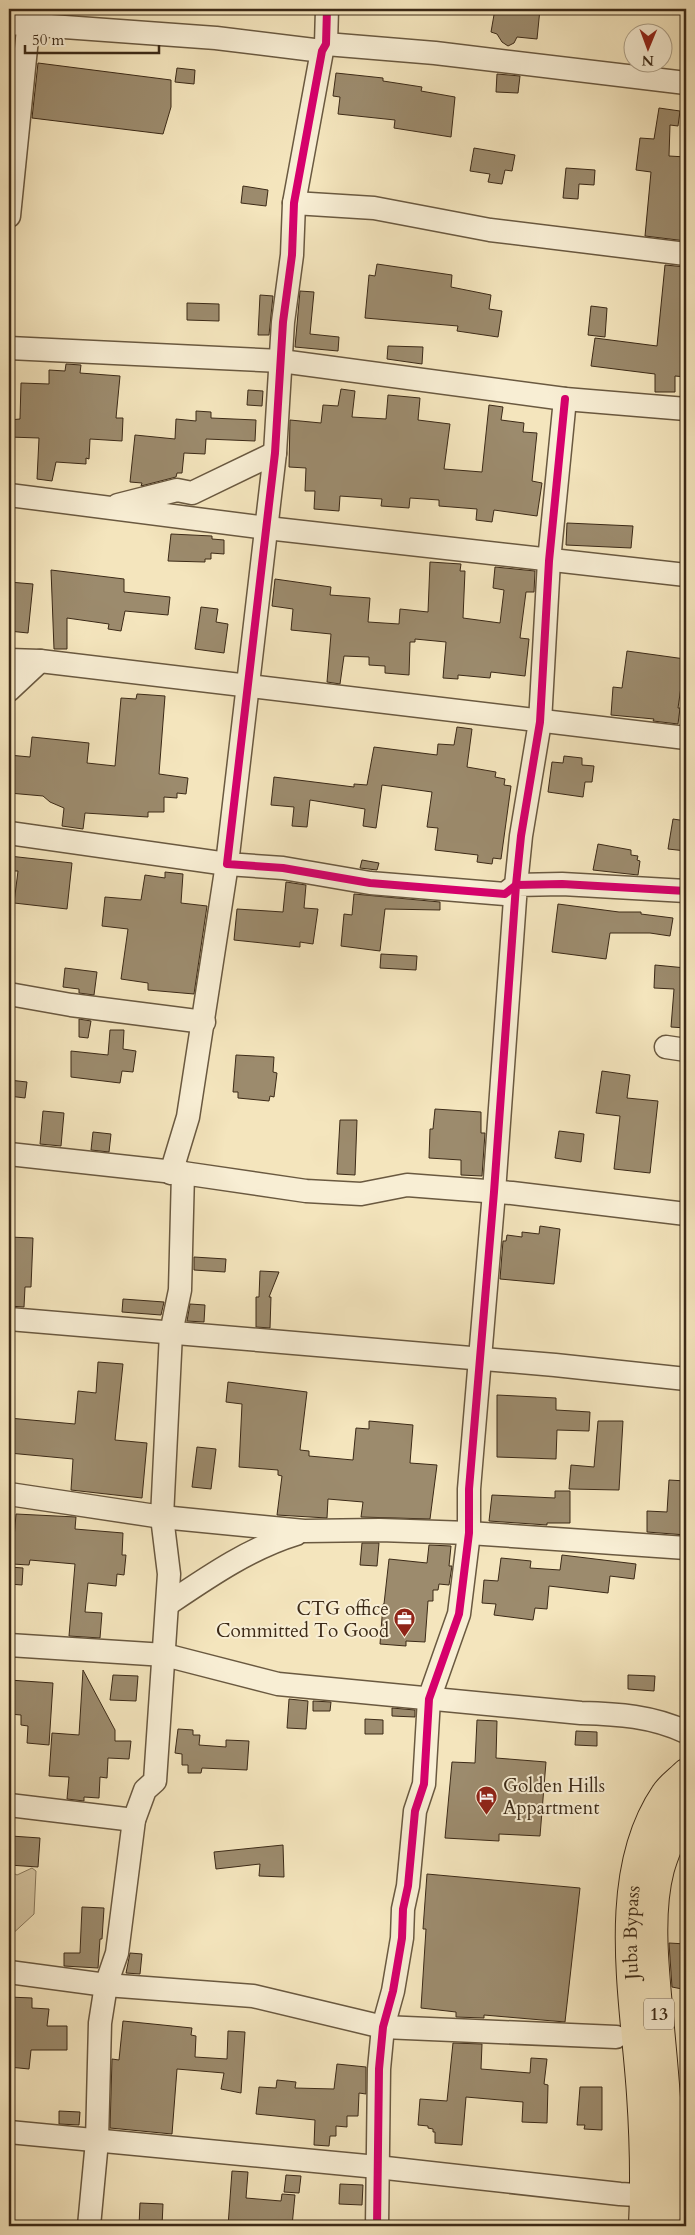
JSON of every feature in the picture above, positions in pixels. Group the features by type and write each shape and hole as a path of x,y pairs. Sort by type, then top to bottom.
{"main road":[{"name":"Juba Bypass","path":"643,2226 645,2191 641,2094 629,1946 630,1911 646,1829 666,1793 686,1773"},
{"name":"Juba Bypass","path":"665,2226 678,2197 667,2120 653,1929 660,1870 673,1833 686,1806"}],"street":[{"path":"89,2226 97,2141 100,2023 106,1986 117,1953 134,1820 145,1790 155,1781 168,1604 169,1574 162,1517 171,1333 180,1290 177,1173 204,1022 227,864 275,453 280,361 292,255 294,203 324,48 327,9"},
{"path":"9,216 22,19 324,48 435,53 686,82"},
{"path":"294,203 374,208 490,230 686,254"},
{"path":"9,348 280,361 564,399 686,409"},
{"path":"377,2226 377,2167 383,2027 393,1991 402,1938 403,1909 408,1886 415,1811 424,1784 428,1743 429,1699 458,1614 469,1533 469,1489 494,1192 516,885 521,836 540,722 549,561 564,399"},
{"path":"112,508 113,506 176,490 192,493 275,453"},
{"path":"9,495 267,528 686,575"},
{"path":"9,660 40,661 686,738"},
{"path":"9,690 40,661"},
{"path":"9,833 227,864 283,868 370,884 505,894 516,885 562,884 686,891"},
{"path":"9,994 72,1005 204,1022"},
{"path":"9,1154 177,1173 306,1191 361,1194 407,1185 494,1192 686,1214"},
{"path":"9,1319 481,1359 686,1379"},
{"path":"9,1494 162,1517 304,1531 380,1530 469,1533 686,1548"},
{"path":"168,1604 201,1582 271,1542 304,1531"},
{"path":"9,1645 165,1655 278,1684 581,1713 623,1714 658,1720 686,1732"},
{"path":"9,1805 134,1820"},
{"path":"9,1972 106,1986 253,1996 383,2027 616,2037"},
{"path":"9,2132 377,2167 620,2194 678,2197"}],"shaded area":[{"path":"32,1868 36,1871 34,1914 9,1937 9,1871 17,1875"}],"building":[{"path":"495,9 540,9 537,39 517,37 514,43 508,46 502,42 497,34 491,32"},
{"path":"38,63 171,80 171,107 163,134 32,118"},
{"path":"177,68 195,70 194,84 175,82"},
{"path":"336,73 383,78 383,81 422,87 421,91 455,97 451,137 394,128 395,120 338,114 340,97 333,96"},
{"path":"497,74 520,76 518,93 496,92"},
{"path":"659,108 680,111 678,126 670,125 669,156 686,157 686,241 645,236 651,172 636,170 640,138 654,139"},
{"path":"474,148 515,155 512,171 505,170 502,184 488,182 490,174 470,171"},
{"path":"566,168 595,170 594,185 579,184 578,199 563,198"},
{"path":"243,186 268,190 266,206 241,203"},
{"path":"377,264 452,275 451,287 491,295 489,309 502,311 498,337 457,331 458,326 365,318 369,275 375,276"},
{"path":"665,265 686,267 686,377 675,376 675,392 655,392 655,374 591,366 595,338 657,346"},
{"path":"300,291 314,292 310,334 339,337 338,351 295,347"},
{"path":"260,295 273,296 269,335 258,335"},
{"path":"187,303 219,304 219,321 187,320"},
{"path":"591,306 607,308 605,337 588,335"},
{"path":"388,346 423,347 422,364 387,359"},
{"path":"66,364 81,365 80,373 120,376 116,418 123,418 122,441 90,439 89,459 86,458 86,464 56,462 52,481 37,479 39,438 9,437 9,420 20,419 21,383 49,384 49,370 65,371"},
{"path":"341,389 355,391 352,417 386,419 388,395 420,398 418,420 450,424 444,469 482,472 489,405 503,407 501,420 524,423 523,432 537,433 532,481 542,483 537,516 494,510 492,522 476,520 477,509 439,506 439,500 410,498 409,508 381,506 382,499 340,496 339,511 314,509 315,491 305,491 306,468 289,467 290,420 321,423 323,405 338,406"},
{"path":"248,390 263,391 262,406 247,405"},
{"path":"196,411 211,412 211,418 256,420 255,441 206,439 205,454 184,453 182,473 177,473 176,477 141,486 142,483 130,482 135,435 175,439 176,419 196,421"},
{"path":"567,523 633,526 631,548 566,545"},
{"path":"171,534 212,536 212,539 224,540 224,554 211,553 211,559 205,559 205,562 168,561"},
{"path":"430,562 461,564 460,571 465,571 463,618 500,623 504,590 493,588 495,567 535,571 534,592 526,592 520,638 529,639 525,676 491,672 490,678 458,675 458,679 443,678 446,642 415,639 415,642 410,642 409,675 385,673 385,666 369,665 369,657 344,656 340,684 327,682 331,634 291,630 293,609 272,606 275,579 331,587 330,595 370,598 368,622 399,624 400,609 428,612"},
{"path":"51,570 124,579 124,592 170,597 168,615 125,611 121,631 108,629 109,624 67,618 67,649 54,649"},
{"path":"9,582 33,584 28,633 9,631"},
{"path":"201,607 218,609 216,622 228,624 224,653 195,649"},
{"path":"627,651 685,659 678,708 680,708 678,724 653,721 654,719 611,715 613,687 622,688"},
{"path":"137,694 165,696 159,774 188,778 186,794 177,793 177,798 164,797 164,812 148,812 148,817 85,813 83,829 62,826 64,808 50,802 43,796 9,793 9,755 30,757 32,737 89,743 87,763 115,766 121,698 136,699"},
{"path":"457,727 472,729 467,767 496,772 495,777 505,779 504,785 511,786 501,859 493,858 492,864 477,862 478,855 435,850 438,828 427,827 432,792 382,785 376,828 363,826 365,809 310,800 307,827 292,826 294,807 271,805 274,777 354,787 354,784 367,785 374,747 437,755 438,744 454,745"},
{"path":"564,756 582,758 582,765 594,766 592,782 585,782 583,797 548,792 552,762 563,763"},
{"path":"673,819 686,821 686,851 668,849"},
{"path":"598,844 631,850 631,855 638,856 637,860 640,861 638,875 593,870"},
{"path":"9,856 72,863 67,909 14,903 18,871 9,871"},
{"path":"362,860 379,863 377,870 360,868"},
{"path":"165,872 183,874 181,903 207,906 194,994 148,990 148,983 121,979 128,929 102,926 105,897 141,900 145,875 165,878"},
{"path":"286,882 306,885 304,908 318,909 313,944 300,942 300,947 234,940 237,909 283,912"},
{"path":"354,894 440,902 440,910 385,909 380,951 341,946 344,914 352,915"},
{"path":"558,904 619,912 641,912 641,914 673,918 670,936 650,933 610,933 606,959 552,952"},
{"path":"381,954 417,956 416,970 380,968"},
{"path":"655,965 686,968 686,1028 671,1027 674,989 654,988"},
{"path":"65,968 97,972 94,995 79,993 79,989 63,987"},
{"path":"79,1019 91,1021 88,1038 79,1037"},
{"path":"110,1030 124,1030 123,1049 136,1051 133,1072 122,1071 120,1083 71,1077 71,1051 108,1055"},
{"path":"236,1055 274,1057 273,1072 277,1073 274,1097 270,1096 269,1101 238,1098 238,1092 233,1092"},
{"path":"602,1071 630,1075 627,1098 658,1101 650,1173 614,1169 620,1116 596,1113"},
{"path":"9,1080 27,1082 25,1098 9,1096"},
{"path":"435,1109 481,1112 481,1133 485,1133 482,1176 461,1175 461,1160 429,1158 430,1129 433,1129"},
{"path":"43,1111 64,1113 61,1146 40,1144"},
{"path":"340,1120 357,1120 355,1175 337,1174"},
{"path":"559,1131 584,1134 581,1162 555,1158"},
{"path":"93,1132 111,1134 109,1152 91,1150"},
{"path":"540,1226 560,1229 554,1284 500,1279 503,1241 506,1241 507,1235 522,1237 522,1232 539,1234"},
{"path":"9,1237 33,1238 31,1287 25,1287 24,1307 9,1306"},
{"path":"194,1257 226,1259 225,1272 194,1270"},
{"path":"260,1271 279,1272 269,1297 271,1297 270,1328 256,1327 256,1297 259,1297"},
{"path":"123,1299 164,1302 161,1315 122,1312"},
{"path":"190,1304 205,1305 204,1322 187,1321"},
{"path":"98,1362 123,1364 115,1440 147,1443 142,1498 71,1490 73,1459 9,1453 9,1418 75,1424 78,1391 96,1393"},
{"path":"228,1382 307,1392 300,1450 309,1451 309,1456 353,1460 356,1428 369,1429 369,1421 413,1425 410,1463 437,1465 430,1519 361,1517 363,1502 328,1499 327,1518 277,1515 282,1476 278,1475 278,1470 239,1467 242,1404 226,1402"},
{"path":"497,1395 556,1398 556,1410 590,1412 589,1431 557,1430 556,1459 497,1457"},
{"path":"598,1421 623,1421 619,1490 569,1489 571,1465 594,1467"},
{"path":"197,1447 216,1449 211,1489 192,1487"},
{"path":"669,1480 686,1481 686,1535 647,1532 647,1511 667,1512"},
{"path":"555,1491 570,1491 570,1523 547,1523 547,1525 489,1521 492,1495 555,1498"},
{"path":"16,1514 76,1517 75,1529 123,1533 122,1555 126,1555 124,1575 117,1574 116,1586 88,1583 85,1612 102,1613 100,1638 69,1636 75,1564 30,1560 29,1565 12,1564"},
{"path":"362,1543 379,1543 377,1566 360,1565"},
{"path":"429,1545 451,1546 449,1566 452,1566 449,1585 439,1584 438,1590 433,1590 433,1601 428,1601 425,1642 406,1641 406,1646 380,1644 389,1559 427,1563"},
{"path":"562,1555 636,1564 634,1579 610,1576 608,1593 549,1586 547,1609 535,1608 533,1620 494,1615 496,1604 482,1603 484,1580 498,1581 501,1558 531,1561 530,1568 560,1570"},
{"path":"9,1567 23,1568 22,1585 9,1584"},
{"path":"83,1670 115,1730 115,1741 131,1741 129,1759 108,1758 107,1778 100,1777 99,1798 84,1797 84,1801 67,1799 69,1777 49,1776 52,1733 79,1735"},
{"path":"113,1675 138,1676 136,1701 110,1700"},
{"path":"628,1675 655,1676 654,1691 628,1689"},
{"path":"9,1680 53,1683 49,1745 27,1743 28,1726 21,1725 21,1715 9,1714"},
{"path":"289,1699 308,1701 306,1729 287,1728"},
{"path":"313,1701 331,1702 330,1711 313,1711"},
{"path":"392,1708 415,1710 415,1717 392,1716"},
{"path":"365,1719 383,1720 383,1734 365,1734"},
{"path":"477,1720 497,1721 496,1758 546,1762 540,1836 499,1834 499,1841 445,1838 452,1762 475,1763"},
{"path":"178,1729 193,1730 193,1735 200,1735 199,1745 226,1747 226,1740 249,1741 247,1770 202,1768 201,1773 188,1773 188,1765 182,1765 182,1754 175,1753"},
{"path":"576,1731 597,1732 597,1746 575,1745"},
{"path":"11,1836 40,1838 38,1867 9,1865"},
{"path":"283,1845 284,1877 259,1876 260,1864 216,1869 214,1852"},
{"path":"427,1874 580,1888 565,2022 484,2015 484,2018 456,2017 456,2012 421,2008 426,1929 423,1929"},
{"path":"82,1907 104,1908 98,1968 64,1966 64,1953 80,1953"},
{"path":"669,1943 686,1944 686,1986 683,1986 682,1989 672,1987"},
{"path":"130,1953 142,1954 140,1974 126,1973"},
{"path":"9,1997 32,1998 32,2008 49,2009 47,2026 67,2026 67,2050 31,2050 29,2069 9,2067"},
{"path":"123,2021 192,2028 191,2035 196,2036 195,2057 227,2059 228,2031 245,2032 241,2093 221,2089 224,2073 177,2069 172,2134 110,2128 112,2059 119,2060"},
{"path":"453,2043 482,2044 481,2069 530,2073 531,2058 547,2059 544,2084 548,2085 547,2123 522,2122 523,2102 466,2097 462,2145 435,2143 435,2132 433,2132 433,2129 428,2128 428,2126 418,2125 420,2099 447,2101"},
{"path":"337,2064 366,2067 366,2094 359,2093 358,2116 347,2116 347,2127 336,2126 336,2136 330,2136 329,2146 314,2145 315,2120 256,2114 259,2087 276,2088 277,2080 296,2082 295,2088 334,2089"},
{"path":"580,2087 602,2087 602,2130 584,2129 585,2125 577,2125"},
{"path":"59,2111 80,2112 79,2125 59,2124"},
{"path":"232,2171 248,2172 246,2198 281,2201 282,2194 295,2195 292,2226 228,2226"},
{"path":"286,2175 301,2176 299,2193 284,2192"},
{"path":"340,2184 363,2185 362,2205 339,2204"},
{"path":"140,2203 163,2204 162,2226 139,2226"}],"cycle path":[{"path":"327,9 326,44 322,51 294,203 292,255 283,322 275,453 227,864 283,868 370,883 505,894 516,885 521,836 540,722 549,561 565,399"},
{"path":"377,2226 379,2069 383,2027 393,1991 402,1938 403,1909 408,1886 415,1811 424,1784 429,1699 459,1614 469,1533 469,1489 494,1192 516,885 562,884 686,891"}],"place":[{"name":"CTG office Committed To Good","path":"405,1638"},
{"name":"Golden Hills Appartment","path":"487,1815"}]}
